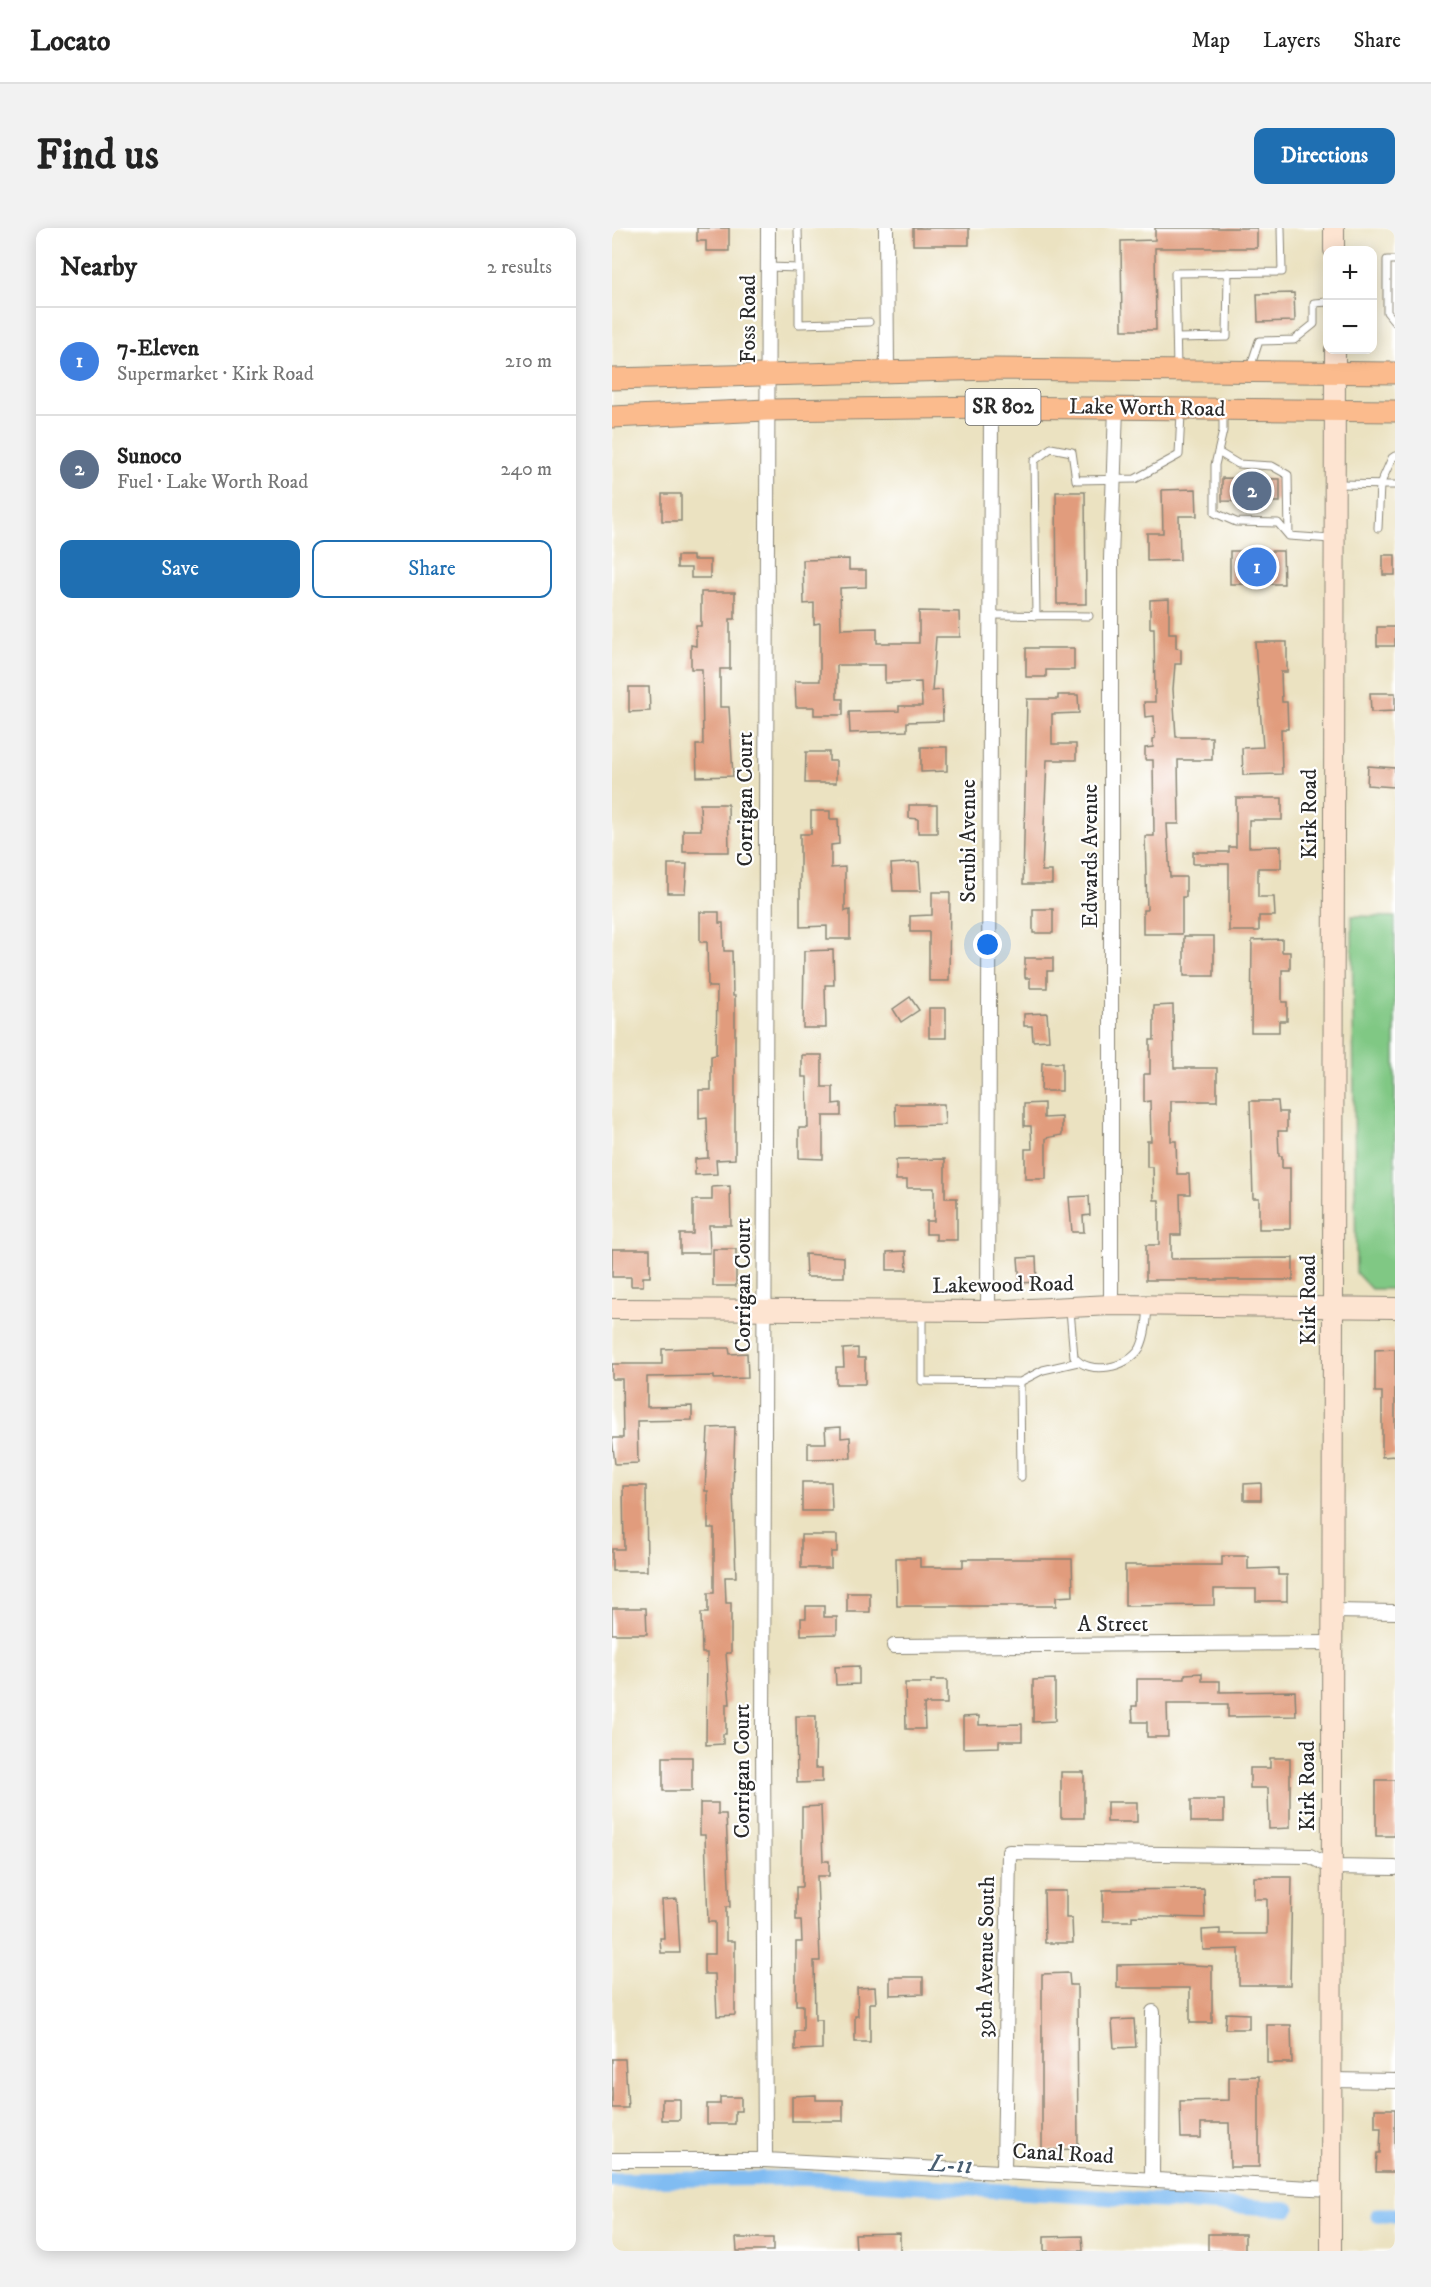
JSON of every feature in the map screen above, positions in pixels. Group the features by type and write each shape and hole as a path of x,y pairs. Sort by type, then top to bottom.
{"main road":[{"name":"Lake Worth Road","path":"612,379 887,370 1395,373"},
{"name":"Lake Worth Road","path":"612,417 767,410 991,407 1395,411"}],"street":[{"name":"Foss Road","path":"767,410 769,374 768,228"},
{"path":"886,228 887,370"},
{"path":"1334,228 1334,246"},
{"name":"Kirk Road","path":"1331,2251 1335,354"},
{"name":"Serubi Avenue","path":"988,1311 991,407"},
{"name":"Edwards Avenue","path":"1111,1305 1111,559 1116,408"},
{"name":"Corrigan Court","path":"765,2160 764,1310 767,410"},
{"name":"Lakewood Road","path":"612,1309 988,1311 1111,1305 1395,1308"},
{"path":"1332,1611 1395,1612"},
{"name":"A Street","path":"894,1646 1332,1643"},
{"name":"39th Avenue South","path":"1004,2171 1009,1852 1310,1856 1331,1867"},
{"path":"1331,1867 1395,1868"},
{"path":"1152,2180 1153,2012"},
{"path":"1331,2080 1395,2081"},
{"name":"Canal Road","path":"612,2160 765,2160 1331,2189"}],"lane":[{"path":"1176,370 1175,273 1282,272 1281,228"},
{"path":"798,229 799,324 869,322"},
{"path":"1395,260 1387,260 1387,312 1395,322"},
{"path":"768,267 798,268"},
{"path":"1176,338 1227,337 1228,272"},
{"path":"1249,371 1259,341 1294,340 1314,324 1314,303 1323,302"},
{"path":"1036,615 1034,461 1051,448 1072,452 1076,480 1135,479 1179,455 1181,408"},
{"path":"1223,409 1223,431 1215,465 1215,513 1236,522 1278,523 1289,536 1335,539"},
{"path":"1218,452 1238,464 1272,466 1288,475 1289,536"},
{"path":"1378,528 1380,485 1395,456"},
{"path":"1335,484 1395,485"},
{"path":"990,615 1089,616"},
{"path":"1070,1307 1074,1357 1087,1367 1100,1367 1116,1366 1128,1361 1139,1349 1149,1306"},
{"path":"922,1311 922,1381 1020,1382 1043,1370 1078,1362"},
{"path":"1020,1382 1021,1477"}],"green space":[{"path":"1352,916 1395,917 1395,1289 1371,1289 1356,1273"}],"building":[{"path":"697,228 729,228 729,251 706,251 706,241 697,241"},
{"path":"913,228 969,228 969,245 913,245"},
{"path":"1155,228 1257,228 1257,248 1155,248 1156,330 1122,330 1121,241 1155,240"},
{"path":"1294,293 1295,321 1258,322 1257,294"},
{"path":"1222,478 1280,479 1280,502 1222,501"},
{"path":"1196,489 1197,516 1179,516 1180,560 1147,561 1147,533 1163,533 1162,490"},
{"path":"1056,492 1085,492 1086,604 1057,604"},
{"path":"662,494 681,494 681,521 662,521"},
{"path":"1230,551 1283,551 1284,584 1230,584"},
{"path":"1383,555 1395,555 1395,575 1383,575"},
{"path":"677,556 693,556 693,560 710,560 710,578 691,578 691,568 677,568"},
{"path":"849,559 849,570 866,570 866,587 840,588 841,629 877,628 877,643 919,643 919,611 959,612 960,637 936,637 932,691 942,690 943,721 907,722 907,731 850,733 849,712 899,711 899,706 922,706 921,682 885,683 885,665 837,665 837,699 843,699 843,715 814,715 814,707 796,707 795,681 820,681 820,623 814,624 814,603 804,604 803,560"},
{"path":"701,592 735,592 735,619 730,619 730,669 720,669 720,707 729,707 733,776 697,777 696,745 703,745 702,669 691,669 691,645 696,646 696,626 701,626"},
{"path":"1169,599 1169,633 1176,633 1176,648 1181,649 1181,664 1175,664 1173,689 1176,737 1212,737 1212,760 1178,760 1179,824 1167,824 1170,877 1186,877 1186,897 1182,897 1182,934 1143,934 1143,910 1147,910 1145,836 1154,836 1153,760 1145,760 1145,748 1153,747 1154,716 1145,717 1144,702 1155,702 1154,628 1150,628 1150,600"},
{"path":"1377,627 1395,627 1395,646 1377,646"},
{"path":"1255,642 1287,642 1287,672 1281,672 1282,702 1287,702 1288,729 1281,729 1282,774 1243,775 1242,748 1263,747"},
{"path":"1026,648 1074,648 1074,670 1046,670 1046,677 1026,677"},
{"path":"629,687 649,687 650,711 629,712"},
{"path":"1370,693 1395,693 1395,711 1371,712"},
{"path":"1058,695 1078,695 1079,713 1052,714 1052,744 1076,744 1076,760 1047,760 1042,871 1052,871 1052,884 1023,884 1027,699 1058,699"},
{"path":"921,747 947,747 947,771 921,772"},
{"path":"806,752 829,752 829,761 836,761 836,783 805,783"},
{"path":"1368,766 1395,768 1394,787 1367,785"},
{"path":"1236,798 1282,798 1282,820 1249,820 1249,847 1281,846 1281,868 1258,868 1258,897 1274,897 1275,916 1259,916 1259,931 1229,931 1229,864 1193,864 1193,852 1229,852 1229,847 1236,847"},
{"path":"700,804 728,804 729,852 683,852 683,830 701,830"},
{"path":"909,805 937,805 937,833 918,833 918,819 909,818"},
{"path":"811,811 830,811 830,819 838,819 839,844 831,845 831,868 845,867 845,911 850,910 850,939 827,939 827,926 800,927 800,834 811,834"},
{"path":"919,862 921,891 893,891 891,864"},
{"path":"668,864 687,864 685,893 668,893"},
{"path":"932,892 950,892 949,981 929,981 929,932 910,932 910,916 932,915"},
{"path":"1033,909 1053,909 1053,933 1033,933"},
{"path":"700,912 719,912 719,923 723,923 724,951 732,951 733,996 735,996 735,1159 716,1160 717,1174 695,1175 695,1159 708,1158 707,1118 699,1119 699,1090 711,1090 711,1056 716,1055 717,987 708,987 707,942 700,942"},
{"path":"1184,936 1214,936 1214,976 1184,976"},
{"path":"1282,939 1282,952 1290,952 1290,970 1282,970 1282,1002 1287,1002 1287,1021 1279,1021 1279,1032 1251,1032 1252,940"},
{"path":"833,950 834,985 825,985 826,1028 803,1028 804,951"},
{"path":"1025,958 1053,958 1053,971 1047,971 1047,988 1030,988 1030,978 1025,978"},
{"path":"910,997 919,1010 901,1022 893,1009"},
{"path":"1173,1005 1174,1068 1217,1068 1217,1101 1171,1101 1171,1141 1176,1141 1177,1174 1189,1174 1190,1194 1180,1194 1181,1235 1171,1235 1171,1259 1293,1258 1293,1280 1146,1280 1146,1245 1159,1245 1159,1200 1154,1200 1153,1167 1147,1167 1147,1141 1151,1141 1150,1101 1144,1102 1144,1074 1150,1074 1150,1040 1154,1040 1154,1006"},
{"path":"929,1008 946,1008 946,1038 929,1038"},
{"path":"1047,1013 1049,1040 1033,1041 1032,1026 1024,1026 1024,1014"},
{"path":"802,1055 822,1055 822,1087 833,1087 833,1104 841,1103 841,1116 823,1116 823,1159 799,1158 799,1128 808,1128 807,1077 802,1077"},
{"path":"1042,1063 1062,1063 1062,1091 1041,1091"},
{"path":"1250,1101 1278,1101 1279,1112 1287,1112 1287,1131 1278,1131 1282,1168 1290,1168 1290,1229 1259,1229 1259,1198 1253,1198"},
{"path":"1044,1103 1044,1118 1062,1117 1062,1135 1046,1138 1046,1179 1025,1179 1025,1149 1032,1149 1031,1126 1024,1126 1024,1104"},
{"path":"895,1104 944,1104 945,1125 896,1126"},
{"path":"945,1159 945,1198 957,1198 957,1240 936,1240 936,1234 926,1234 926,1221 934,1221 934,1188 907,1188 907,1180 896,1180 896,1160"},
{"path":"730,1186 731,1225 709,1225 710,1253 680,1253 680,1234 693,1234 693,1200 712,1200 712,1187"},
{"path":"1089,1196 1090,1215 1083,1216 1084,1232 1072,1232 1069,1197"},
{"path":"612,1249 650,1249 650,1277 643,1277 643,1286 631,1286 631,1277 612,1277"},
{"path":"713,1249 736,1249 736,1286 713,1286"},
{"path":"906,1251 907,1270 887,1270 887,1252"},
{"path":"805,1254 844,1257 844,1277 806,1277"},
{"path":"1036,1257 1037,1282 1020,1283 1018,1258"},
{"path":"729,1348 730,1354 747,1353 748,1378 647,1377 647,1407 692,1406 692,1420 637,1421 638,1463 615,1464 612,1438 623,1438 622,1379 612,1379 612,1364 662,1364 662,1349"},
{"path":"858,1348 858,1358 865,1358 865,1384 836,1384 836,1367 844,1367 843,1349"},
{"path":"1395,1349 1395,1456 1382,1457 1382,1392 1375,1392 1375,1350"},
{"path":"735,1427 733,1491 736,1577 725,1577 726,1603 731,1603 731,1653 726,1653 730,1704 726,1704 726,1734 723,1734 723,1744 706,1745 707,1653 702,1653 701,1613 708,1613 708,1593 714,1593 714,1528 708,1528 708,1491 705,1491 708,1428"},
{"path":"841,1427 841,1438 850,1437 851,1458 808,1459 808,1443 826,1443 825,1428"},
{"path":"802,1482 831,1482 832,1511 802,1511"},
{"path":"1261,1483 1261,1500 1244,1500 1244,1484"},
{"path":"623,1486 646,1486 647,1571 612,1571 612,1549 624,1549"},
{"path":"801,1535 837,1535 837,1552 831,1552 831,1568 801,1568"},
{"path":"1222,1556 1248,1556 1248,1569 1278,1568 1278,1575 1287,1575 1287,1601 1256,1601 1256,1589 1214,1589 1214,1605 1125,1606 1125,1565 1222,1565"},
{"path":"896,1558 920,1558 920,1567 963,1567 963,1559 1072,1559 1073,1596 1056,1597 1056,1606 897,1606"},
{"path":"847,1593 870,1593 870,1612 847,1612"},
{"path":"806,1606 824,1606 824,1617 837,1617 837,1634 801,1635 801,1618 806,1618"},
{"path":"612,1608 646,1608 647,1634 612,1634"},
{"path":"859,1666 859,1684 836,1685 835,1667"},
{"path":"1202,1673 1202,1681 1220,1681 1220,1692 1295,1691 1296,1716 1228,1717 1228,1704 1167,1704 1168,1737 1147,1737 1147,1722 1133,1722 1132,1706 1137,1706 1137,1679 1185,1679 1185,1674"},
{"path":"1055,1679 1055,1721 1033,1722 1033,1680"},
{"path":"931,1680 947,1680 947,1704 924,1704 925,1729 906,1729 905,1683 931,1683"},
{"path":"796,1716 816,1716 815,1768 822,1768 822,1782 797,1783"},
{"path":"979,1716 979,1725 1022,1724 1022,1741 999,1741 999,1747 963,1748 963,1717"},
{"path":"663,1757 692,1757 692,1791 663,1791"},
{"path":"1270,1758 1290,1758 1290,1828 1269,1829 1268,1788 1250,1788 1250,1768 1270,1768"},
{"path":"1061,1772 1084,1772 1084,1818 1061,1818"},
{"path":"1376,1780 1395,1780 1395,1836 1376,1836"},
{"path":"1191,1800 1224,1800 1224,1822 1191,1822"},
{"path":"1107,1802 1137,1802 1137,1822 1107,1822"},
{"path":"700,1803 718,1803 718,1814 726,1814 730,1907 726,1907 726,1941 735,1941 735,2015 717,2016 715,1974 704,1974 704,1954 715,1954 715,1922 708,1922 705,1835 700,1835"},
{"path":"821,1806 823,1861 829,1861 829,1876 817,1876 820,1961 814,1961 815,2020 822,2020 822,2049 795,2050 795,2031 803,2031 803,2005 796,2005 796,1942 802,1942 801,1920 796,1920 796,1887 802,1887 802,1807"},
{"path":"1254,1877 1292,1877 1290,1985 1239,1985 1239,1949 1203,1950 1202,1930 1220,1929 1220,1934 1267,1934 1267,1899 1254,1899"},
{"path":"1204,1889 1205,1918 1132,1916 1132,1921 1103,1921 1103,1890"},
{"path":"1044,1891 1066,1891 1066,1918 1072,1918 1073,1943 1045,1943"},
{"path":"677,1899 680,1953 661,1953 660,1938 664,1938 662,1900"},
{"path":"1117,1965 1212,1966 1212,2023 1190,2023 1190,1988 1117,1988"},
{"path":"1069,1973 1070,1985 1077,1985 1078,2149 1042,2150 1042,1974"},
{"path":"890,1977 923,1977 923,1994 890,1995"},
{"path":"875,1987 876,2003 870,2003 870,2042 855,2042 855,2016 858,2016 857,1988"},
{"path":"1226,2013 1249,2014 1249,2029 1225,2029"},
{"path":"1134,2019 1136,2047 1114,2048 1112,2020"},
{"path":"1267,2025 1291,2025 1292,2063 1267,2063"},
{"path":"612,2059 625,2059 628,2108 612,2108"},
{"path":"1259,2076 1259,2167 1230,2167 1229,2123 1201,2123 1201,2138 1181,2138 1180,2101 1229,2100 1229,2077"},
{"path":"816,2095 816,2100 843,2100 843,2121 792,2121 792,2096"},
{"path":"720,2097 741,2097 741,2111 735,2111 735,2124 707,2124 707,2104 720,2104"},
{"path":"662,2099 680,2099 680,2120 662,2120"},
{"path":"1375,2109 1395,2109 1395,2172 1376,2172 1377,2153 1380,2153 1381,2128 1375,2128"},
{"path":"900,2233 900,2251 856,2251 855,2234"},
{"path":"1208,2234 1245,2234 1245,2251 1208,2251"},
{"path":"1082,2236 1083,2251 1044,2251 1044,2237"},
{"path":"736,2238 773,2238 773,2251 737,2251"}],"waterway":[{"name":"L-11","path":"612,2180 799,2178 1288,2209"},
{"name":"L-11","path":"1378,2215 1395,2215"}],"place":[{"name":"Sunoco","path":"1252,491"},
{"name":"7-Eleven","path":"1257,567"}]}
